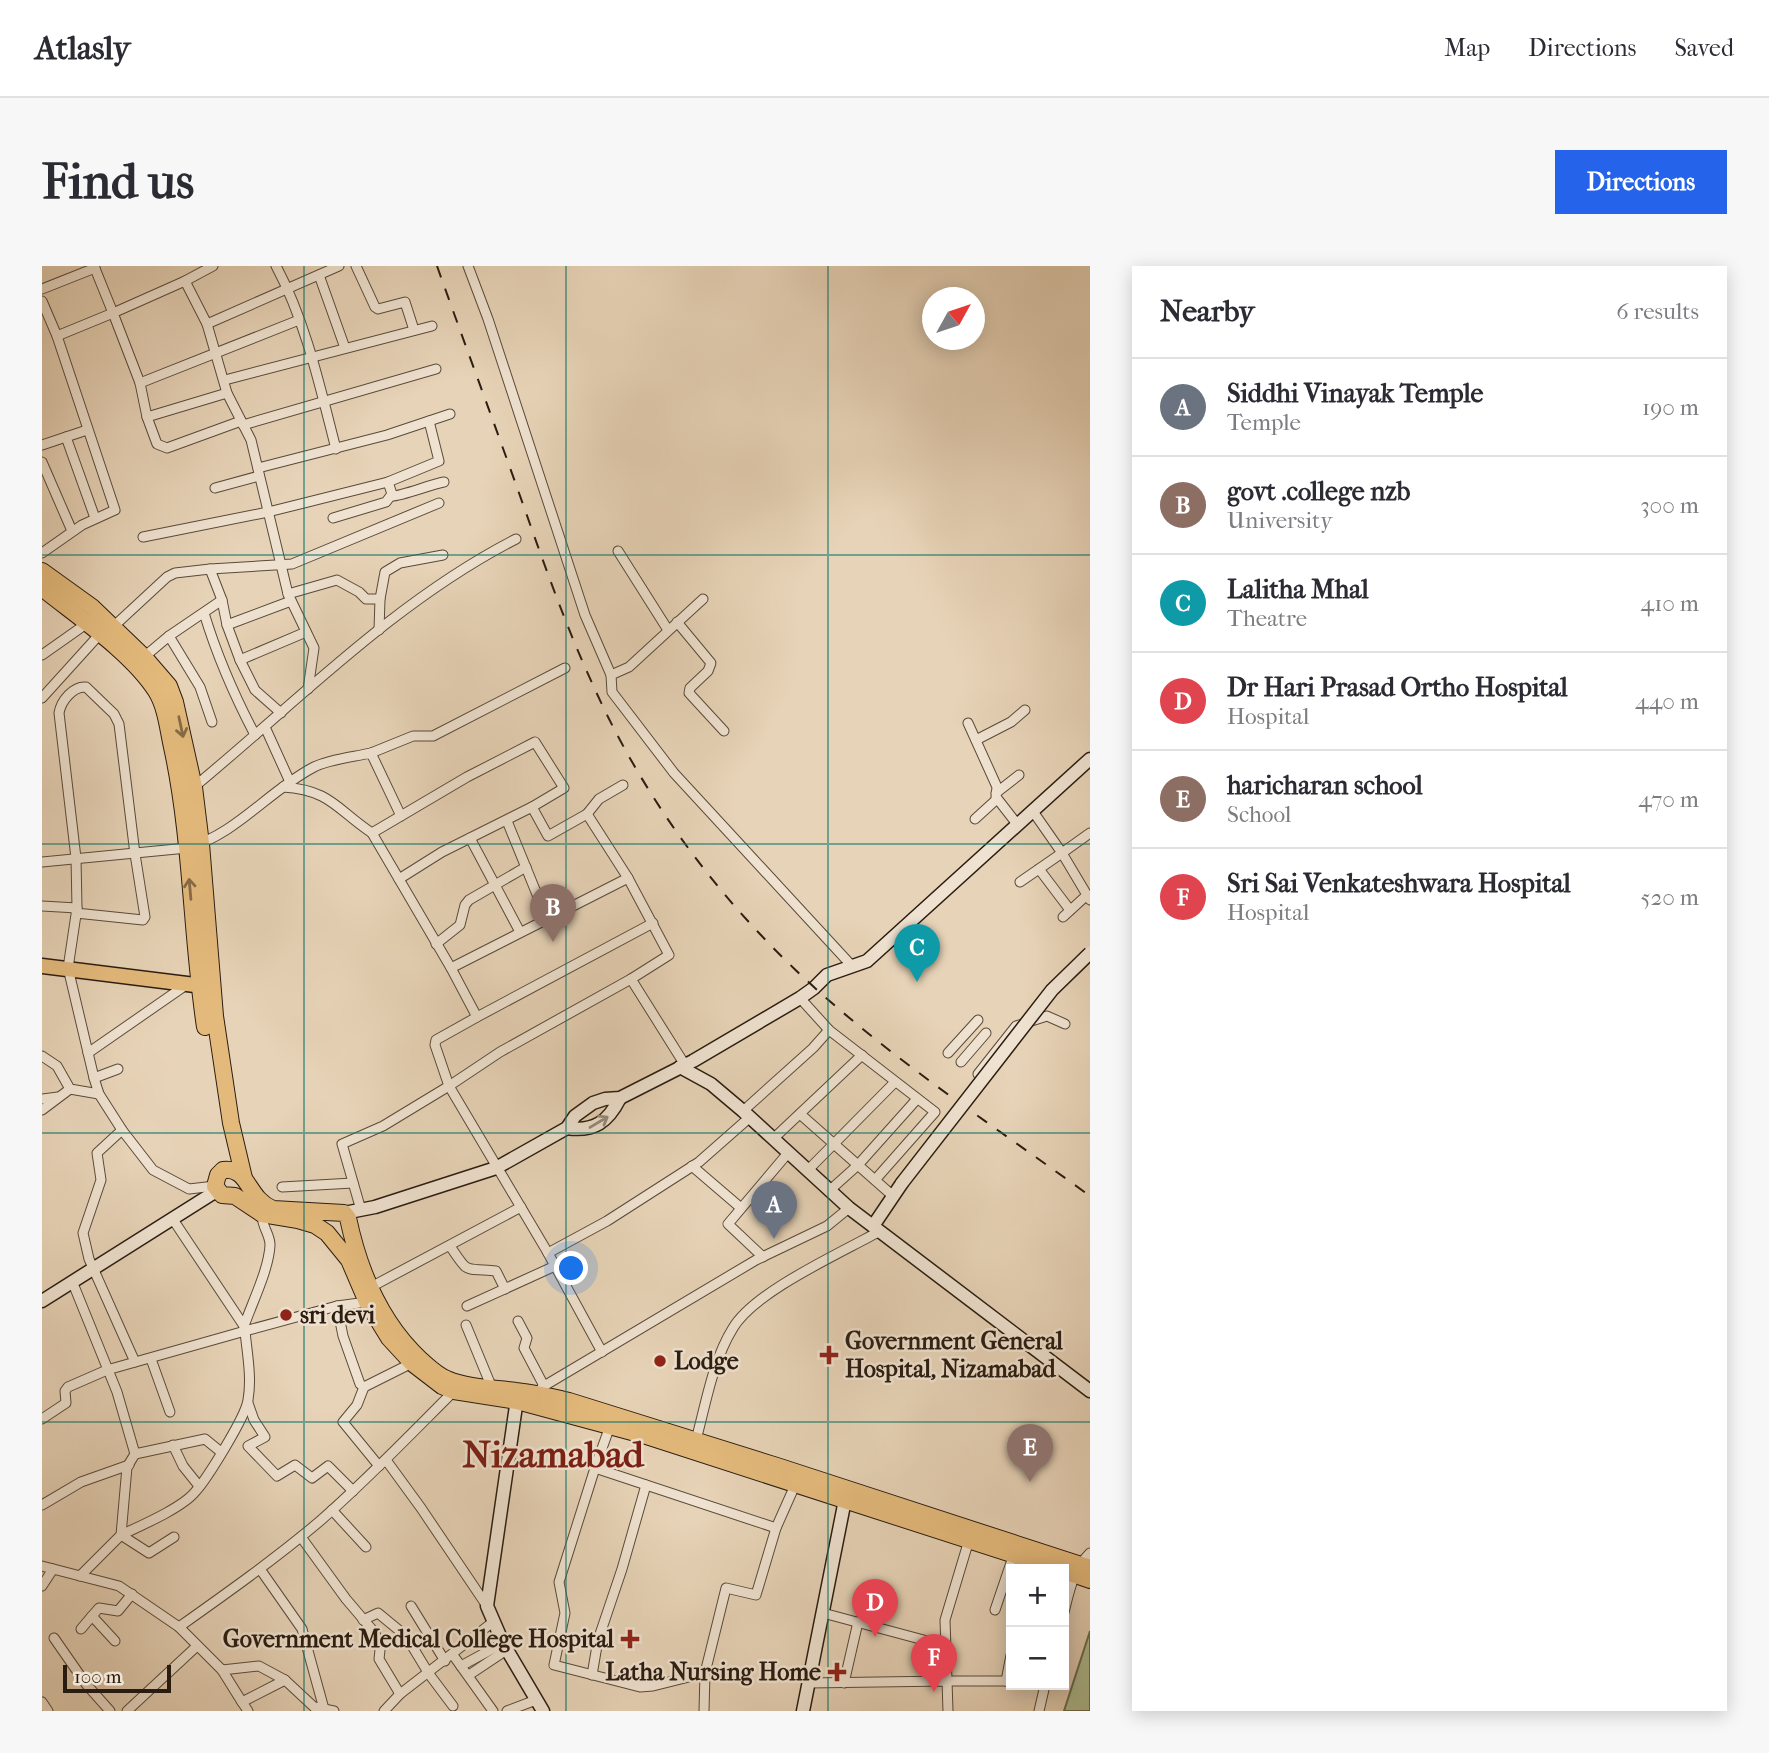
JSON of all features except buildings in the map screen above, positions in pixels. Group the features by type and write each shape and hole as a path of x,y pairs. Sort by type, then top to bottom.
{"highway":[{"path":"42,571 92,607 106,631 158,695 194,846"},
{"path":"42,589 86,624 106,631 145,657 173,693 194,786 199,986 227,1156 223,1170 218,1175 217,1188 226,1197 239,1196 245,1180 199,986"},
{"path":"223,1170 240,1172 263,1209"},
{"path":"235,1196 263,1209 315,1225 339,1237 345,1235 342,1217"},
{"path":"263,1209 342,1217"},
{"path":"342,1217 324,1222 327,1233 349,1260 389,1338 412,1363 435,1382 454,1391 528,1395 610,1426 1014,1554 1076,1567"},
{"path":"342,1217 369,1295 401,1339 437,1374 460,1383 569,1401 696,1440 1076,1567 1090,1580"}],"main road":[{"path":"342,1217 496,1168 567,1128 575,1116 593,1103 620,1098 682,1066 800,998 827,975 867,961 1032,810 1089,764"},
{"path":"877,1228 902,1183 1052,990 1090,953"},
{"path":"45,969 68,968 199,986"},
{"path":"682,1066 711,1084 849,1208 1090,1391"},
{"path":"567,1128 583,1130 598,1123 612,1114 620,1098"},
{"path":"42,1301 217,1188"},
{"path":"528,1395 486,1606 540,1706"},
{"path":"803,1711 845,1500"}],"street":[{"path":"57,337 213,266"},
{"path":"276,266 288,287 312,356 336,449"},
{"path":"207,324 339,266"},
{"path":"356,266 375,307 378,309 405,302 414,330"},
{"path":"468,266 488,319 585,615 611,675 611,688 615,697 674,773 852,965"},
{"path":"42,289 94,267 140,383 147,417 157,444 164,449 242,423 436,369"},
{"path":"319,275 345,348"},
{"path":"185,281 207,324 228,393 251,440 290,598 314,648 308,689"},
{"path":"42,301 57,337 115,510 72,531 42,554"},
{"path":"140,383 299,320"},
{"path":"225,380 432,326"},
{"path":"147,417 228,393"},
{"path":"215,488 450,414"},
{"path":"143,537 268,512 388,482 439,461 429,421"},
{"path":"42,445 87,430"},
{"path":"66,437 95,518"},
{"path":"42,462 72,531"},
{"path":"388,482 391,496"},
{"path":"391,496 397,497 417,488 444,482"},
{"path":"333,518 386,502 391,496"},
{"path":"42,698 106,631 175,573 281,566 307,559 439,503"},
{"path":"194,786 423,596 488,553 516,539"},
{"path":"618,551 668,630"},
{"path":"379,630 382,579 389,568 400,563 443,555"},
{"path":"209,569 222,600 227,625 240,660 255,690 281,713"},
{"path":"227,625 337,580 366,599 380,599"},
{"path":"611,675 629,667 703,599"},
{"path":"145,657 169,636 222,600"},
{"path":"204,613 215,652 256,735"},
{"path":"677,622 711,663 708,671 690,688 689,693 724,731"},
{"path":"42,655 86,624"},
{"path":"240,660 306,632"},
{"path":"169,636 200,687 212,722"},
{"path":"42,862 194,846 234,826 316,766 371,753 413,736 433,736 565,668"},
{"path":"42,906 76,911 145,919 118,719 82,686 73,690 59,707 59,713 76,859 76,911 68,968 94,1078 99,1094 122,1130 153,1170 189,1189 217,1188"},
{"path":"976,740 1011,722 1025,710"},
{"path":"968,723 997,787 997,796 1017,824"},
{"path":"265,727 287,785"},
{"path":"372,833 467,777 535,742 564,788 507,821 442,852 399,879"},
{"path":"371,753 401,816"},
{"path":"975,819 1019,775"},
{"path":"287,785 328,798 372,833 478,1017"},
{"path":"532,807 548,836 587,814 599,799 623,785"},
{"path":"1032,810 1089,897 1066,914 1039,869"},
{"path":"361,1210 343,1143 383,1126 500,1052 669,957 628,878 587,814"},
{"path":"507,821 547,919"},
{"path":"1020,882 1090,833"},
{"path":"470,838 520,932"},
{"path":"436,944 460,925 469,900 526,867"},
{"path":"451,968 628,878"},
{"path":"602,1352 548,1253 449,1086 435,1045 436,1040 653,923"},
{"path":"631,979 682,1066"},
{"path":"88,1053 199,986"},
{"path":"800,998 829,1030 935,1112 875,1181"},
{"path":"978,1074 1016,1026 1047,1016 1065,1024"},
{"path":"948,1053 978,1020"},
{"path":"548,1253 607,1221 692,1166 829,1030"},
{"path":"961,1062 986,1033"},
{"path":"773,1139 862,1055"},
{"path":"42,1056 57,1066 70,1089"},
{"path":"94,1078 118,1069"},
{"path":"807,1171 895,1082"},
{"path":"42,1110 70,1089 99,1094"},
{"path":"42,1099 60,1097"},
{"path":"829,1191 858,1165 917,1098"},
{"path":"800,1114 893,1196"},
{"path":"122,1130 97,1153 101,1180 83,1233 93,1268 135,1362"},
{"path":"763,1257 728,1224 788,1153"},
{"path":"692,1166 741,1208"},
{"path":"282,1187 354,1183"},
{"path":"42,1419 66,1403 65,1391 68,1387 107,1370 151,1359 244,1328 337,1306 369,1295 521,1207"},
{"path":"518,1321 527,1338 524,1348 528,1395 763,1257 827,1226 849,1208"},
{"path":"80,1576 121,1535 154,1520 194,1493 248,1403 250,1384 244,1328 270,1242 262,1224 263,1209"},
{"path":"172,1218 244,1328"},
{"path":"696,1440 720,1357 732,1328 744,1312 779,1287 877,1228"},
{"path":"450,1246 465,1268 496,1271 505,1289"},
{"path":"467,1306 555,1266"},
{"path":"72,1281 117,1391 135,1454"},
{"path":"337,1306 343,1336 360,1384 364,1387"},
{"path":"466,1325 492,1388"},
{"path":"151,1359 170,1412"},
{"path":"412,1363 364,1387 357,1405 343,1422 421,1508 486,1606"},
{"path":"179,1627 301,1537 353,1491 454,1391"},
{"path":"248,1403 265,1437 248,1446 277,1476 295,1465 312,1478 328,1466 353,1491"},
{"path":"610,1426 559,1582 565,1614 554,1665 640,1687 705,1673"},
{"path":"121,1535 128,1465 135,1454 205,1439 221,1452"},
{"path":"173,1445 183,1466 199,1486"},
{"path":"42,1505 80,1482 128,1465"},
{"path":"595,1468 776,1528"},
{"path":"704,1711 705,1673 726,1588 756,1595 776,1528 796,1483"},
{"path":"592,1675 598,1640 646,1485"},
{"path":"332,1510 366,1547"},
{"path":"121,1535 149,1553 174,1537"},
{"path":"301,1537 375,1633 380,1650 379,1659 400,1694"},
{"path":"948,1711 945,1628 948,1604 969,1539"},
{"path":"995,1610 1014,1554"},
{"path":"42,1566 119,1586 179,1627 222,1670 248,1711"},
{"path":"1069,1593 1076,1567"},
{"path":"42,1586 53,1569"},
{"path":"222,1670 259,1666 285,1680 314,1707 329,1710 302,1629 260,1569"},
{"path":"81,1629 99,1608 118,1611 132,1594"},
{"path":"411,1606 449,1658 461,1666 493,1711"},
{"path":"363,1620 378,1613 405,1634 429,1674 453,1706"},
{"path":"823,1613 946,1646"},
{"path":"92,1616 115,1640"},
{"path":"384,1711 400,1694 493,1622"},
{"path":"844,1683 858,1622"},
{"path":"54,1638 86,1684 110,1711"},
{"path":"127,1711 197,1646"},
{"path":"461,1666 506,1646"},
{"path":"468,1675 506,1646"},
{"path":"242,1702 285,1680"},
{"path":"809,1683 1006,1681"},
{"path":"1040,1711 1044,1690"},
{"path":"42,1702 48,1711"},
{"path":"507,1711 540,1706"}],"green space":[{"path":"1090,1631 1090,1711 1064,1711"}],"railway":[{"path":"437,266 582,661 626,752 687,847 759,933 835,1006 918,1072 1090,1196"}],"place":[{"name":"govt .college nzb","path":"553,942"},
{"name":"Lalitha Mhal","path":"917,982"},
{"name":"Siddhi Vinayak Temple","path":"774,1239"},
{"name":"sri devi","path":"286,1315"},
{"name":"Government General Hospital, Nizamabad","path":"829,1355"},
{"name":"Lodge","path":"660,1361"},
{"name":"haricharan school","path":"1030,1482"},
{"name":"Dr Hari Prasad Ortho Hospital","path":"875,1637"},
{"name":"Government Medical College Hospital","path":"630,1639"},
{"name":"Latha Nursing Home","path":"837,1672"},
{"name":"Sri Sai Venkateshwara Hospital","path":"934,1692"}],"district":[{"name":"Nizamabad","path":"553,1454"}]}
